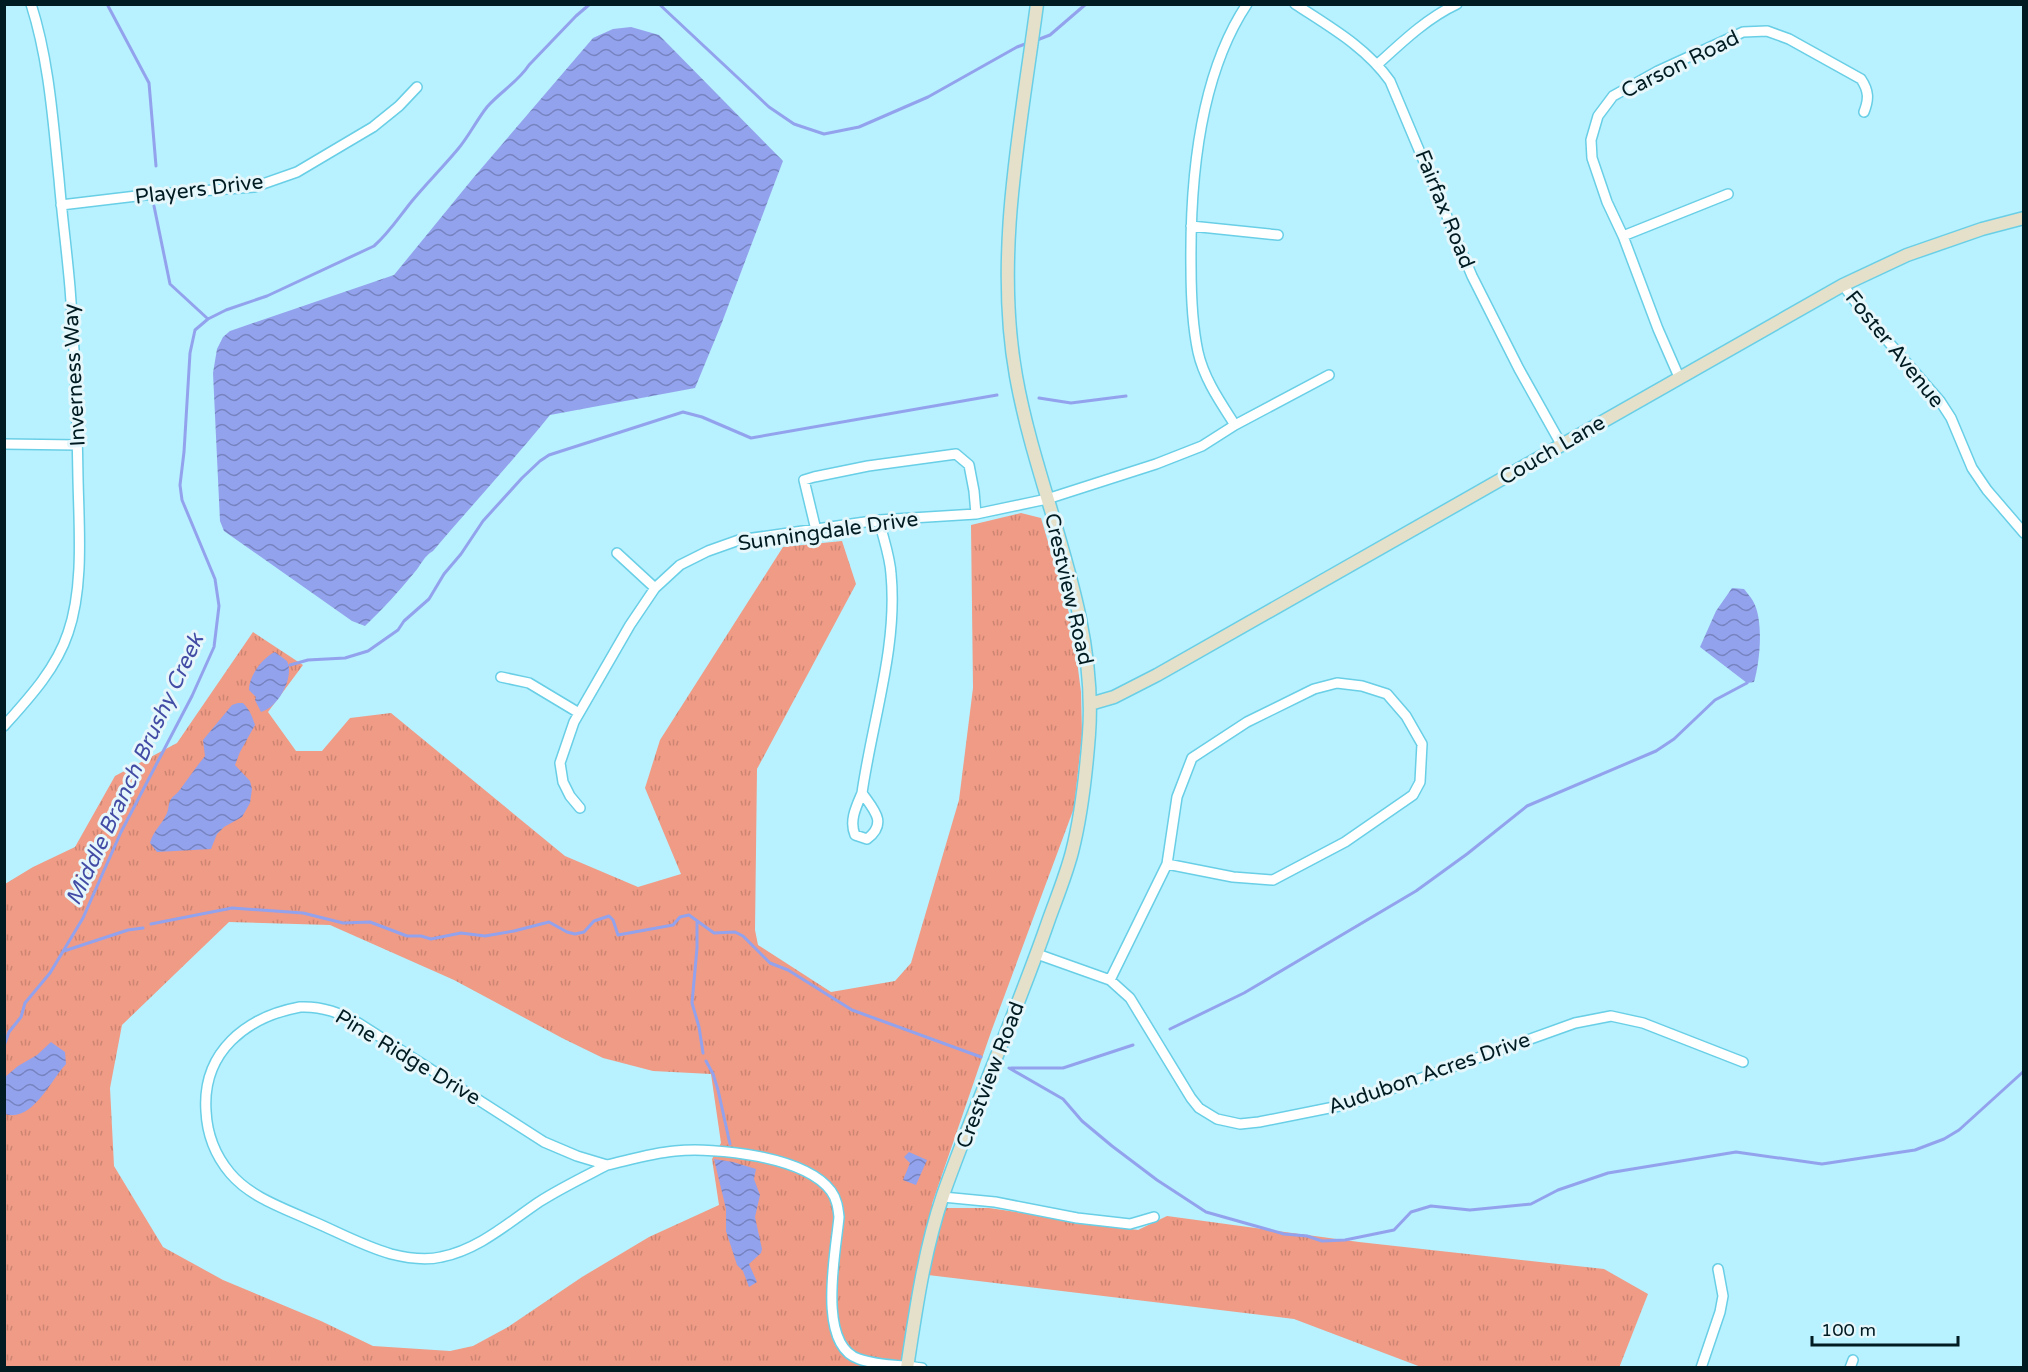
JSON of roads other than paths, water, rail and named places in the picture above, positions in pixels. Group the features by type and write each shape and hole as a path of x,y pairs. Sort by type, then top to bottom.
{"street":[{"name":"Inverness Way","path":"4,726 49,672 59,656 69,632 76,598 79,550 78,445 70,289 50,98 37,24 31,4"},
{"name":"Crestview Road","path":"907,1367 921,1281 943,1197 1037,954 1072,853 1085,786 1090,704 1085,646 1074,594 1028,430 1016,376 1009,310 1011,220 1037,4"},
{"path":"1235,426 1204,372 1198,353 1192,309 1191,226 1197,150 1208,98 1226,47 1247,4"},
{"name":"Fairfax Road","path":"1295,4 1342,34 1378,64 1390,81 1492,317 1561,444"},
{"path":"1378,64 1411,34 1457,4"},
{"name":"Carson Road","path":"1679,377 1623,236 1607,202 1592,158 1591,140 1598,116 1613,96 1658,71 1743,32 1767,31 1789,39 1861,79 1867,87 1868,100 1864,112"},
{"name":"Players Drive","path":"61,205 145,195 254,187 297,172 373,127 399,106 417,87"},
{"path":"1623,236 1728,194"},
{"name":"Couch Lane","path":"1090,704 1114,697 1157,675 1843,285 1907,255 1982,229 2024,218"},
{"path":"1191,226 1278,235"},
{"name":"Foster Avenue","path":"1843,285 1864,315 1940,401 1951,418 1972,468 1987,490 2024,533"},
{"name":"Sunningdale Drive","path":"579,808 563,782 561,763 565,744 579,713 630,625 655,588 680,565 708,551 739,540 879,520 976,513 1047,499 1156,464 1202,446 1329,375"},
{"path":"4,444 78,445"},
{"path":"816,530 804,480 868,466 956,454 969,465 976,513"},
{"path":"862,794 886,660 891,617 891,573 879,520"},
{"path":"616,553 655,588"},
{"path":"501,677 529,683 579,713"},
{"path":"1110,980 1167,864 1177,797 1192,758 1247,722 1314,689 1337,683 1362,686 1387,694 1406,716 1422,744 1420,782 1413,795 1345,842 1274,880 1233,877 1167,864"},
{"name":"Audubon Acres Drive","path":"1037,954 1110,980 1130,998 1195,1103 1217,1119 1240,1124 1349,1104 1575,1023 1611,1016 1643,1023 1743,1062"},
{"name":"Pine Ridge Drive","path":"607,1165 577,1156 544,1142 360,1024 342,1014 322,1008 300,1007 285,1010 256,1022 233,1038 223,1050 210,1074 205,1103 207,1125 217,1154 237,1181 263,1199 369,1247 418,1259 439,1258 457,1253 488,1238 566,1186 607,1165 674,1151 708,1150 768,1159 795,1167 814,1177 831,1191 838,1208 831,1310 838,1337 845,1349 856,1359 922,1368"},
{"path":"943,1197 995,1202 1077,1218 1130,1224 1154,1217"},
{"path":"1701,1368 1720,1312 1723,1296 1718,1269"}],"water":[{"path":"631,27 659,35 783,161 695,388 550,415 384,607 365,626 352,621 224,531 220,521 213,373 217,349 223,337 230,331 394,275 593,38 613,29"},
{"path":"1732,588 1744,589 1753,601 1759,619 1760,641 1754,682 1747,683 1700,647 1716,611"},
{"path":"275,652 287,661 289,675 279,698 273,705 261,712 255,700 256,697 249,690 251,679 265,658"},
{"path":"243,703 247,708 255,725 235,765 250,781 252,789 250,803 242,817 224,827 217,834 211,849 157,852 150,843 152,838 167,813 171,799 205,756 203,740 232,705"},
{"path":"51,1042 65,1052 66,1064 32,1106 15,1115 5,1114 5,1077 37,1055"},
{"path":"909,1152 927,1160 916,1185 903,1180 910,1163 904,1157"},
{"path":"714,1159 756,1169 754,1179 760,1195 755,1217 762,1249 761,1253 749,1264 757,1282 749,1287 743,1271 737,1265 726,1231 726,1209"}],"waterway":[{"path":"107,4 149,83 156,166"},
{"name":"Middle Branch Brushy Creek","path":"4,1046 9,1032 21,1017 25,1003 50,973 83,918 121,832 192,696 214,647 219,606 215,579 182,500 180,485 190,353 195,330 208,319 226,310 267,296 374,246 458,149 487,107 520,77 529,65 590,4"},
{"name":"Middle Branch Brushy Creek","path":"659,4 769,107 794,124 824,134 859,127 928,97 1028,43"},
{"name":"Middle Branch Brushy Creek","path":"1037,40 1050,35 1086,4"},
{"path":"154,206 170,284 208,319"},
{"path":"290,665 308,660 345,658 368,651 398,630 404,621 429,599 444,574 461,554 483,521 522,478 549,455 683,412 702,417 751,438 997,395"},
{"path":"1039,398 1071,403 1126,396"},
{"path":"1170,1029 1244,993 1416,891 1527,806 1656,751 1674,739 1715,700 1747,683"},
{"path":"151,924 232,908 303,913 343,923 370,922 407,936 431,939 461,933 485,936 549,922 575,934 584,932 594,921 609,916 613,920 618,935 673,925 680,917 689,915 714,933 735,932 743,936 770,963 788,970 852,1010 981,1057"},
{"path":"697,922 692,1003 703,1053"},
{"path":"64,951 128,930 143,928"},
{"path":"1011,1068 1063,1068 1133,1045"},
{"path":"706,1061 718,1090 730,1144"},
{"path":"1009,1068 1063,1099 1082,1121 1112,1146 1157,1180 1206,1212 1284,1234 1307,1236 1322,1241 1345,1240 1394,1230 1411,1212 1431,1206 1470,1210 1531,1204 1558,1190 1608,1173 1736,1152 1822,1164 1915,1150 1944,1139 1959,1130 2024,1071"}]}
